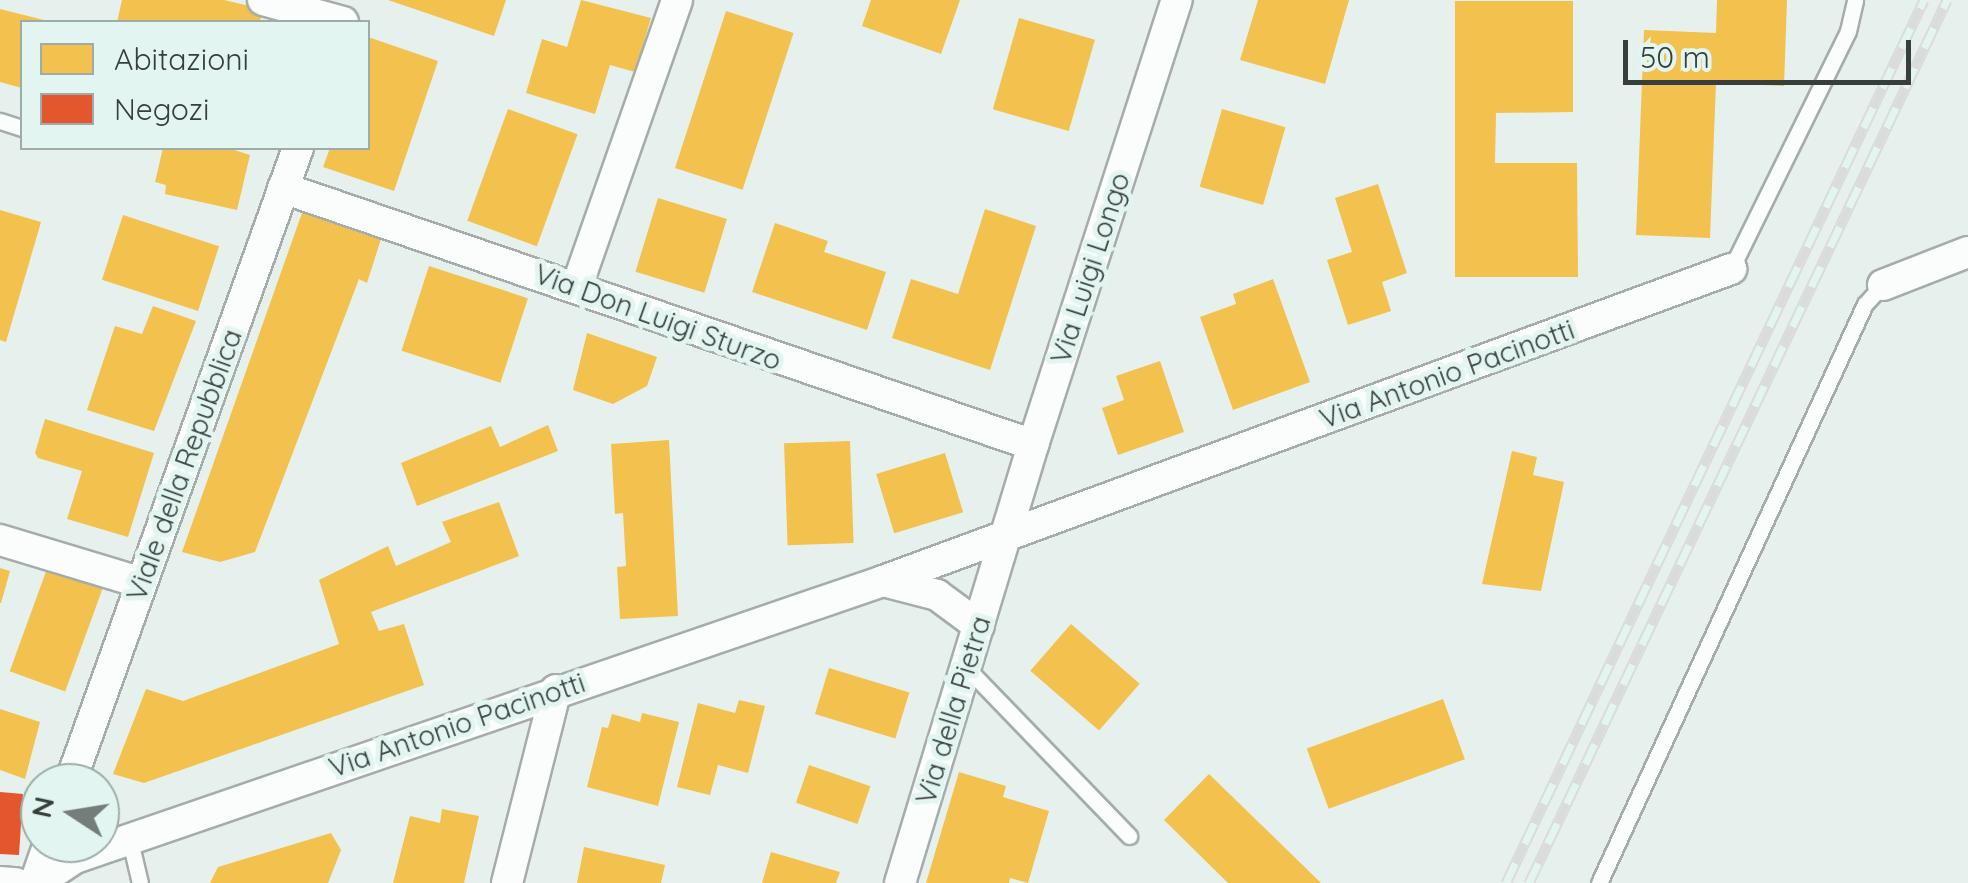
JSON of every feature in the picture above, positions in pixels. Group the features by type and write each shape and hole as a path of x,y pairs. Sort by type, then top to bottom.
{"street":[{"path":"263,0 336,20"},
{"path":"577,286 677,0"},
{"name":"Via Luigi Longo","path":"1005,537 1178,0"},
{"name":"Viale della Repubblica","path":"77,763 297,150"},
{"name":"Via Don Luigi Sturzo","path":"283,188 1033,445"},
{"path":"1883,286 1968,252"},
{"name":"Via Antonio Pacinotti","path":"36,883 75,858 883,581 1730,269"},
{"name":"Via della Pietra","path":"900,883 1005,537"},
{"path":"0,540 142,583"},
{"path":"883,581 936,595 978,626"},
{"path":"507,883 556,690"},
{"path":"0,882 16,883"}],"lane":[{"name":"Via Antonio Pacinotti","path":"1730,269 1848,31 1855,0"},
{"path":"1599,883 1865,304 1883,286"},
{"path":"966,667 1128,836"},
{"path":"130,841 140,883"}],"building: Abitazioni":[{"path":"122,0 224,0 263,9 260,20 117,20"},
{"path":"388,0 506,0 494,36"},
{"path":"581,0 651,18 635,72 610,65 595,114 526,93 542,39 567,47"},
{"path":"871,0 960,0 941,54 862,26"},
{"path":"1258,0 1349,0 1325,84 1240,60"},
{"path":"1717,0 1787,0 1784,86 1716,83 1710,238 1636,235 1644,30 1716,33"},
{"path":"1455,1 1573,1 1573,112 1496,113 1495,163 1577,163 1578,277 1455,277"},
{"path":"0,9 44,20 20,20 20,87 0,82"},
{"path":"726,11 794,33 743,190 675,168"},
{"path":"1019,18 1095,40 1069,131 993,109"},
{"path":"370,38 438,61 394,191 323,167 329,150 370,150"},
{"path":"508,109 578,134 537,246 467,221"},
{"path":"1222,109 1285,127 1263,205 1200,187"},
{"path":"163,150 234,150 250,155 237,210 165,194 166,185 155,182"},
{"path":"1378,184 1407,273 1382,282 1391,311 1348,325 1327,260 1352,252 1335,198"},
{"path":"658,198 727,219 704,293 635,272"},
{"path":"985,209 1036,226 990,370 892,338 911,279 958,294"},
{"path":"0,210 41,222 6,342 0,340"},
{"path":"302,213 381,239 367,283 359,279 255,552 220,562 182,552"},
{"path":"123,215 219,246 198,311 102,280"},
{"path":"775,223 828,241 824,252 886,272 867,330 752,292"},
{"path":"429,266 528,298 500,383 401,351"},
{"path":"1273,279 1310,382 1233,410 1200,317 1236,304 1233,294"},
{"path":"153,306 196,321 154,431 87,410 115,326 142,334"},
{"path":"587,333 657,357 647,386 613,404 573,390"},
{"path":"1160,361 1184,432 1118,455 1102,408 1124,400 1116,376"},
{"path":"45,419 154,453 128,537 67,519 82,471 38,458 35,453"},
{"path":"548,425 558,451 417,506 401,463 491,426 500,447"},
{"path":"669,440 678,616 620,619 617,567 626,566 623,513 615,514 611,444"},
{"path":"850,441 854,543 788,545 784,443"},
{"path":"1512,451 1537,457 1533,475 1564,482 1541,591 1482,584"},
{"path":"945,453 963,512 894,533 876,474"},
{"path":"499,502 519,556 371,612 379,631 404,624 424,685 144,783 120,776 117,763 146,689 183,701 339,644 319,580 388,546 396,566 451,542 442,522"},
{"path":"48,566 103,586 65,691 10,671"},
{"path":"0,568 10,571 1,603 0,603"},
{"path":"1071,624 1140,684 1099,730 1030,671"},
{"path":"829,668 909,693 895,738 815,714"},
{"path":"1443,699 1465,759 1329,809 1307,749"},
{"path":"739,700 765,706 748,773 718,765 710,795 677,787 698,703 735,713"},
{"path":"0,709 40,722 29,763 20,763 20,777 0,770"},
{"path":"642,713 679,722 658,806 587,787 602,727 608,728 612,714 640,722"},
{"path":"809,765 870,786 857,824 796,803"},
{"path":"959,772 1006,786 1003,797 1049,811 1028,883 1010,878 1009,883 926,883"},
{"path":"1209,774 1321,883 1228,883 1164,820"},
{"path":"442,809 479,816 464,883 393,883 410,816 440,823"},
{"path":"331,833 341,850 328,883 210,883 218,867"},
{"path":"584,847 665,865 661,883 577,883"},
{"path":"771,852 840,872 836,883 762,883"}],"building: Negozi":[{"path":"0,792 20,794 19,855 0,854"}],"railway":[{"path":"1506,883 1924,0"},
{"path":"1529,883 1947,0"}]}
